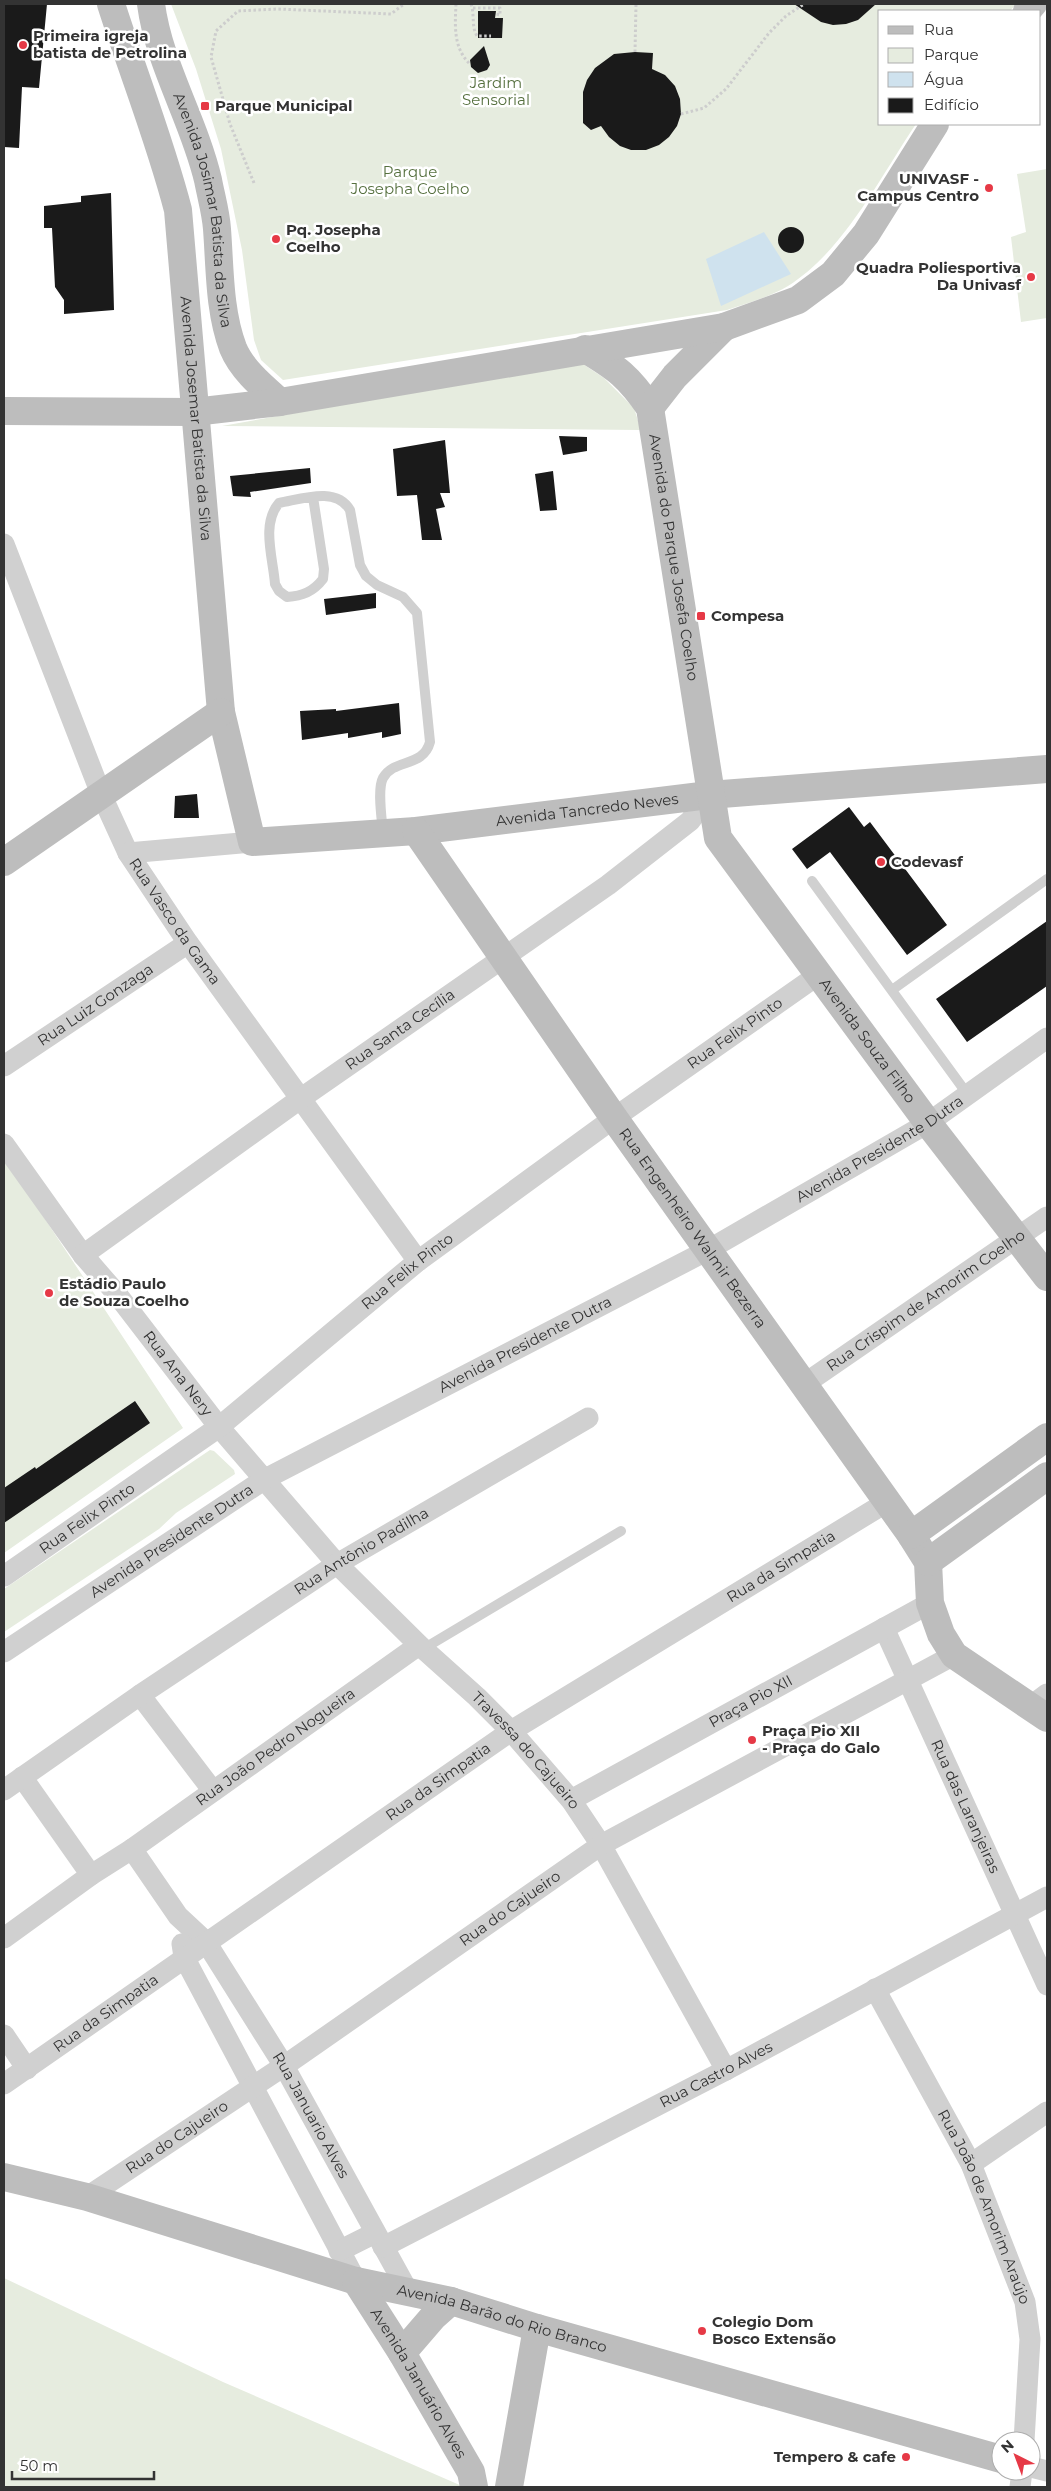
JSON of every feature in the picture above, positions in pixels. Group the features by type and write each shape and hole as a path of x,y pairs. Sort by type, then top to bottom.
{"main road":[{"name":"Avenida Josemar Batista da Silva","path":"111,4 129,63 165,157 178,210 221,712 252,842"},
{"name":"Avenida Josimar Batista da Silva","path":"151,4 168,67 203,161 217,226 226,320 234,350 252,376 280,402"},
{"path":"4,411 194,412 280,402 724,327 798,300 833,274 866,234 934,125"},
{"path":"650,408 675,376 724,327"},
{"name":"Avenida do Parque Josefa Coelho","path":"585,349 614,367 634,384 650,408 709,794"},
{"path":"4,862 221,712"},
{"name":"Avenida Tancredo Neves","path":"252,842 416,831 709,794 1047,769"},
{"name":"Avenida Souza Filho","path":"709,794 718,838 928,1123 1019,1238 1047,1277"},
{"name":"Rua Engenheiro Walmir Bezerra","path":"416,831 614,1118 911,1535 928,1562 930,1603 948,1644"},
{"path":"911,1535 1047,1437"},
{"path":"928,1562 1047,1476"},
{"path":"948,1644 1042,1706"},
{"name":"Avenida Barão do Rio Branco","path":"4,2177 87,2197 356,2281 451,2301 537,2328 991,2455"},
{"name":"Avenida Januário Alves","path":"356,2281 402,2353 471,2472 474,2487"},
{"path":"402,2353 432,2317 451,2301"},
{"path":"509,2487 537,2328"}],"street":[{"name":"Rua Vasco da Gama","path":"4,544 101,794 128,853 188,943 418,1261"},
{"name":"Rua Santa Cecília","path":"83,1255 300,1099 608,886 690,820 709,794"},
{"name":"Avenida Tancredo Neves","path":"128,853 252,842"},
{"name":"Rua Luiz Gonzaga","path":"4,1066 188,943"},
{"name":"Rua Felix Pinto","path":"4,1576 219,1428 418,1261 614,1118 818,975"},
{"name":"Avenida Presidente Dutra","path":"4,1652 265,1479 708,1250 928,1123 1047,1038"},
{"name":"Rua Ana Nery","path":"4,1144 83,1255 116,1293 219,1428 265,1479"},
{"name":"Rua Crispim de Amorim Coelho","path":"803,1385 1047,1217"},
{"name":"Rua Antônio Padilha","path":"4,1790 140,1695 337,1564 588,1418"},
{"name":"Travessa do Cajueiro","path":"265,1479 337,1564 421,1647 477,1697 511,1732 571,1800 601,1845 726,2070"},
{"name":"Rua da Simpatia","path":"4,2084 184,1957 511,1732 888,1502"},
{"name":"Praça Pio XII","path":"571,1800 930,1603"},
{"name":"Rua das Laranjeiras","path":"884,1628 1047,1984"},
{"name":"Rua do Cajueiro","path":"87,2197 284,2066 601,1845 908,1680 948,1644"},
{"name":"Rua João Pedro Nogueira","path":"4,1938 91,1875 132,1849 421,1647"},
{"path":"140,1695 213,1791"},
{"path":"22,1777 91,1875"},
{"path":"132,1849 178,1916 206,1942"},
{"name":"Rua Castro Alves","path":"339,2251 379,2240 726,2070 875,1989 1016,1916 1047,1897"},
{"path":"178,1916 184,1957 356,2281"},
{"name":"Rua Januario Alves","path":"206,1942 284,2066 409,2293"},
{"name":"Rua João de Amorim Araújo","path":"875,1989 971,2164 1025,2302 1030,2339 1025,2431"},
{"path":"4,2035 27,2069"},
{"path":"971,2164 1047,2112"}],"lane":[{"path":"313,497 324,570 323,579 307,593 287,597 279,591 275,584 268,522 272,511 279,503 324,495 338,498 346,503 350,510 360,566 366,576 377,585 403,597 417,613 430,742 423,755 388,772 382,780 383,833"},
{"path":"892,990 1047,878"},
{"path":"812,881 968,1094"},
{"path":"421,1647 621,1531"}],"path":[{"path":"254,183 230,124 211,57 216,31 238,11 278,9 391,14 404,4"},
{"path":"456,4 454,34 464,58 470,64"},
{"path":"471,4 473,8 473,28 477,36 491,36"},
{"path":"635,52 636,4"},
{"path":"681,114 704,108 726,89 769,33 786,16 804,4"},
{"path":"473,8 500,8 500,15 496,14"}],"green space":[{"name":"Parque Josepha Coelho","path":"171,4 1016,4 1011,10 878,10 878,125 915,125 860,212 844,233 808,271 781,290 727,310 283,380 261,360 254,340 242,250 221,149 196,69"},
{"name":"Quadra Poliesportiva Da Univasf","path":"1047,169 1047,318 1021,322 1011,237 1026,232 1017,174"},
{"path":"580,362 604,378 634,408 641,430 222,426"},
{"name":"Estádio Paulo de Souza Coelho","path":"4,1157 183,1428 4,1553"},
{"path":"210,1450 214,1451 234,1470 235,1474 176,1513 159,1529 4,1632 4,1589"},
{"path":"4,2278 223,2382 462,2486 4,2487"}],"water":[{"path":"764,232 791,274 721,306 706,259"}],"building":[{"name":"Primeira igreja batista de Petrolina","path":"4,4 47,4 39,88 22,87 19,148 4,147"},
{"path":"794,4 876,4 858,20 846,24 833,25 821,22"},
{"path":"478,11 496,11 495,18 503,18 502,38 478,38"},
{"path":"484,46 490,65 487,70 478,73 471,67 470,60"},
{"path":"653,53 652,69 665,75 675,86 680,99 681,114 677,126 669,137 659,145 646,150 631,150 620,146 609,137 601,126 591,130 583,123 583,92 587,80 595,68 614,54"},
{"path":"111,193 114,310 64,314 64,300 55,287 52,228 44,228 44,206 81,202 81,196"},
{"path":"791,227 800,231 804,240 800,249 791,253 782,249 778,240 782,231"},
{"path":"559,436 587,437 587,451 563,455"},
{"path":"445,440 450,493 440,493 445,507 436,509 442,540 422,540 417,495 397,496 393,449"},
{"path":"310,468 311,483 250,492 251,497 233,496 230,476"},
{"path":"553,471 557,510 540,511 535,474"},
{"path":"376,593 376,608 326,615 324,599"},
{"path":"399,703 401,734 382,738 382,732 348,738 348,733 302,740 300,711 336,709 336,711"},
{"path":"197,794 199,818 174,818 175,796"},
{"path":"849,807 864,827 870,822 947,925 907,955 830,852 807,869 792,849"},
{"path":"1047,921 1047,986 967,1042 936,999"},
{"path":"135,1401 150,1423 4,1523 4,1488 35,1467 36,1469"}],"place":[{"name":"Primeira igreja batista de Petrolina","path":"23,45"},
{"name":"Parque Municipal","path":"205,106"},
{"name":"UNIVASF - Campus Centro","path":"989,188"},
{"name":"Pq. Josepha Coelho","path":"276,239"},
{"name":"Quadra Poliesportiva Da Univasf","path":"1031,277"},
{"name":"Compesa","path":"701,616"},
{"name":"Codevasf","path":"881,862"},
{"name":"Estádio Paulo de Souza Coelho","path":"49,1293"},
{"name":"Praça Pio XII - Praça do Galo","path":"752,1740"},
{"name":"Colegio Dom Bosco Extensão","path":"702,2331"},
{"name":"Tempero & cafe","path":"906,2457"}],"park label":[{"name":"Jardim Sensorial","path":"496,92"}]}
